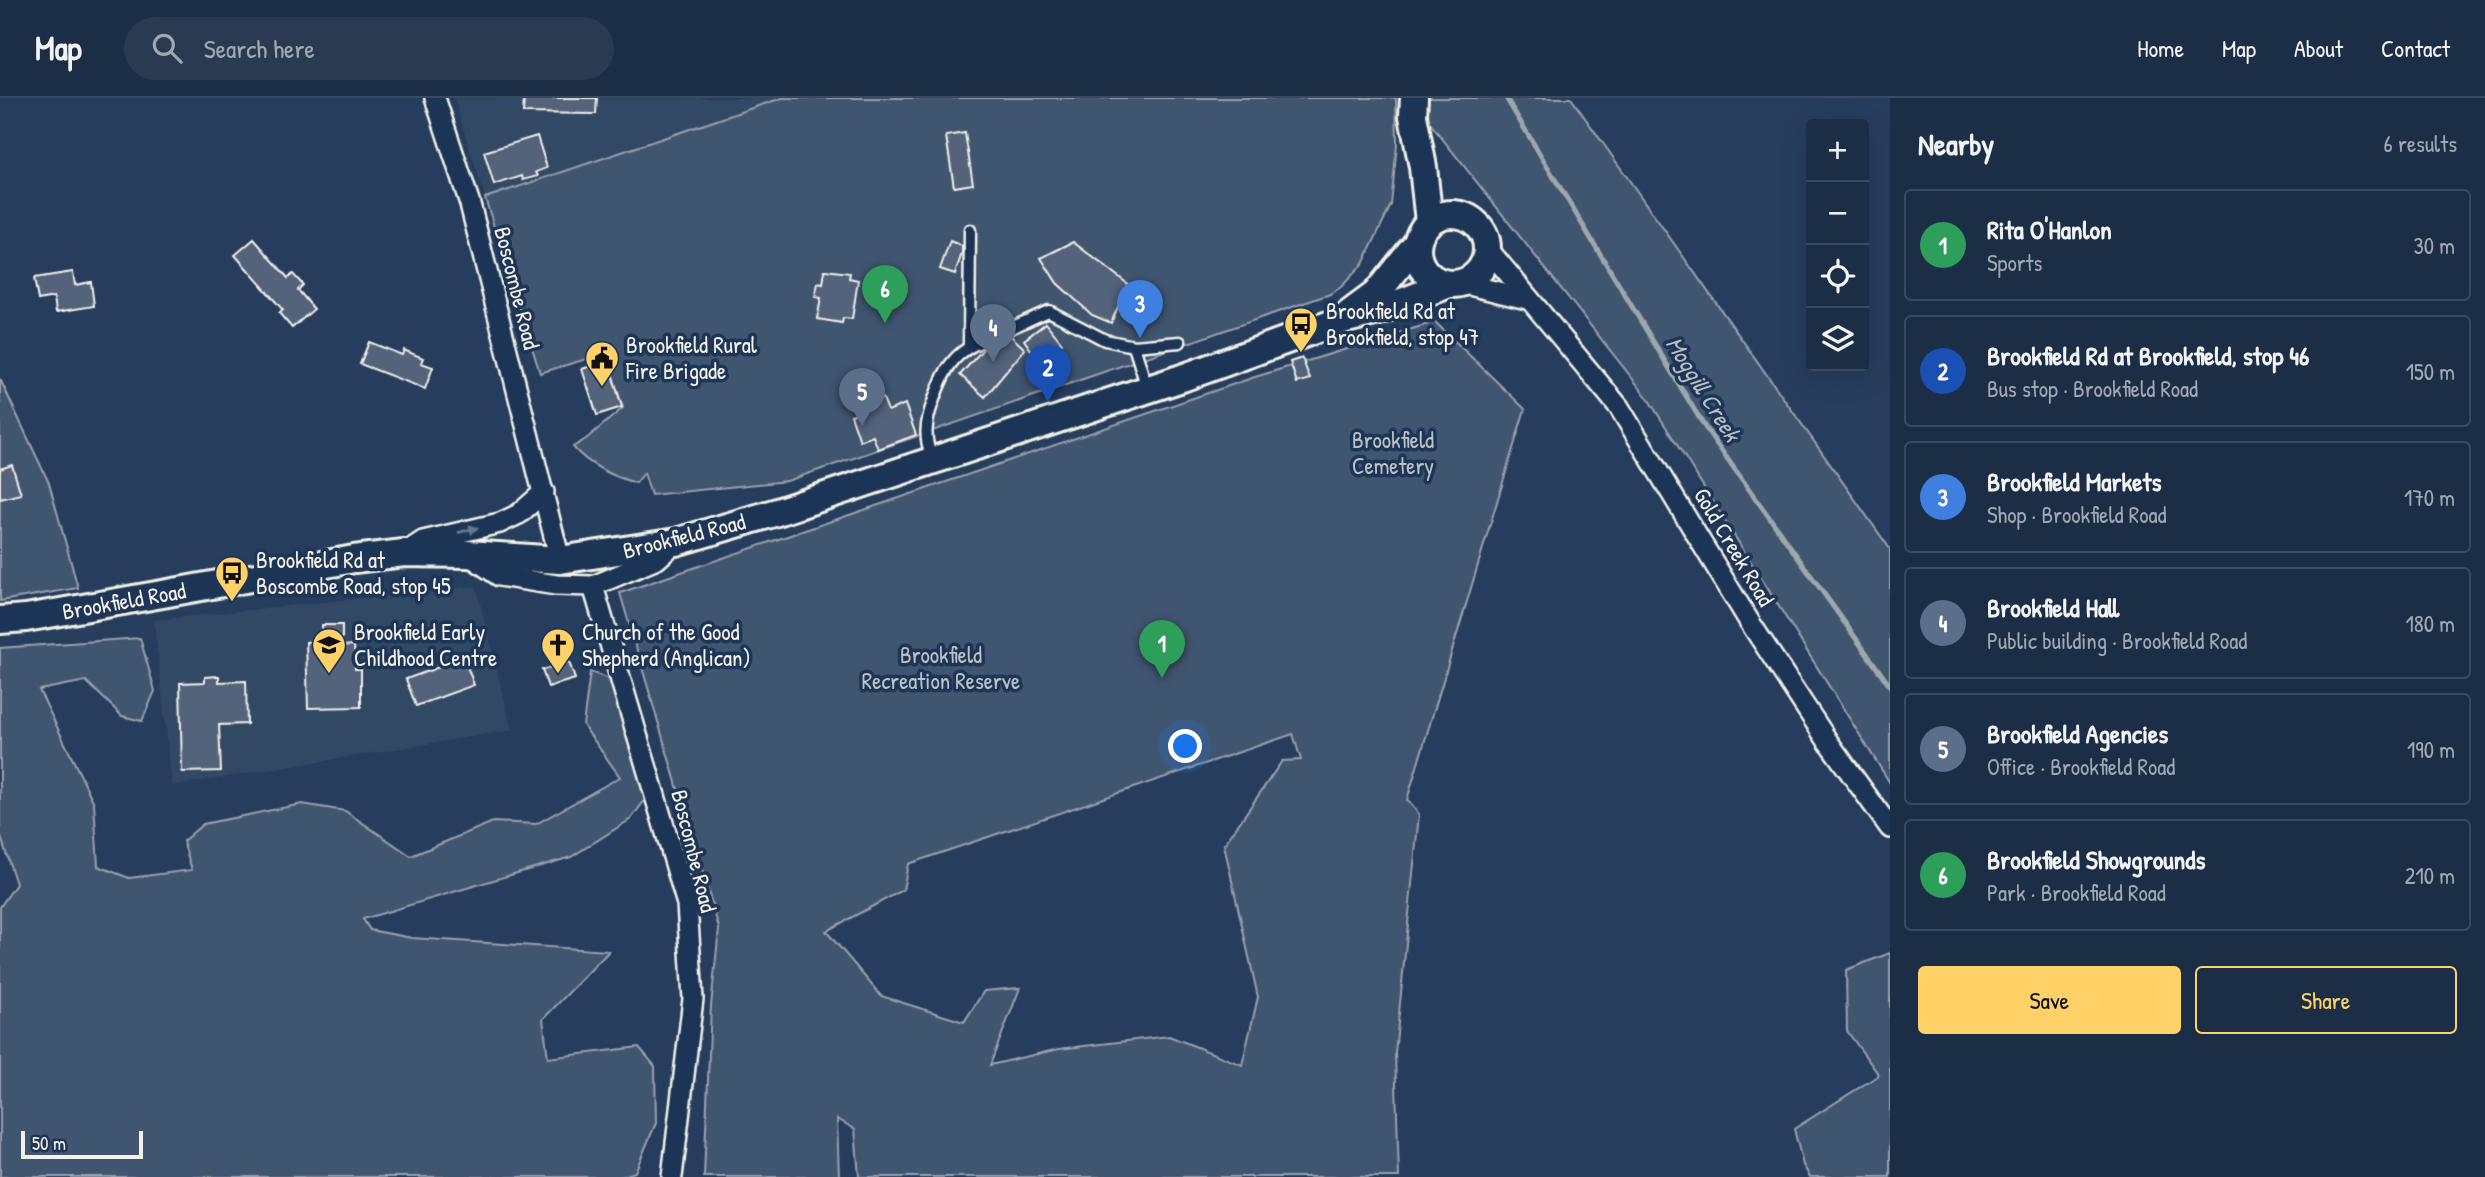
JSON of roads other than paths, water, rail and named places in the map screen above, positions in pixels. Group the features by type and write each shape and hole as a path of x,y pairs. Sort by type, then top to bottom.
{"main road":[{"path":"1414,98 1413,116 1432,226 1418,255 1421,265 1438,281 1455,283 1472,278 1486,260 1488,249 1486,237 1480,227 1472,219 1462,215 1432,226"},
{"name":"Brookfield Road","path":"1342,320 1376,294 1432,226"},
{"name":"Brookfield Road","path":"0,620 26,618 354,559 404,553 560,559 676,542 777,512 1342,320 1379,311 1455,283"}],"street":[{"name":"Boscombe Road","path":"435,98 470,204 560,559"},
{"name":"Gold Creek Road","path":"1488,249 1619,407 1749,621 1829,743 1890,828"},
{"path":"1455,283 1527,299"},
{"path":"404,553 423,541 500,523 519,514 544,492"},
{"path":"467,554 499,576 556,585 593,586 657,559 676,542"},
{"name":"Boscombe Road","path":"593,586 687,904 693,999 672,1177"}],"lane":[{"path":"969,345 970,230"},
{"path":"932,459 926,443 928,417 943,374 969,345 1049,310 1105,340 1134,346 1180,342"},
{"path":"1134,346 1147,388"}],"waterway":[{"name":"Moggill Creek","path":"1506,98 1706,429 1890,686"}],"place":[{"name":"Brookfield Showgrounds","path":"885,323"},
{"name":"Brookfield Markets","path":"1140,338"},
{"name":"Brookfield Rd at Brookfield, stop 47","path":"1301,354"},
{"name":"Brookfield Hall","path":"993,362"},
{"name":"Brookfield Rural Fire Brigade","path":"602,388"},
{"name":"Brookfield Rd at Brookfield, stop 46","path":"1048,402"},
{"name":"Brookfield Agencies","path":"862,426"},
{"name":"Brookfield Rd at Boscombe Road, stop 45","path":"232,603"},
{"name":"Brookfield Early Childhood Centre","path":"329,675"},
{"name":"Church of the Good Shepherd (Anglican)","path":"558,675"},
{"name":"Rita O'Hanlon","path":"1162,678"}],"park label":[{"name":"Brookfield Cemetery","path":"1393,453"},
{"name":"Brookfield Recreation Reserve","path":"941,668"}]}
